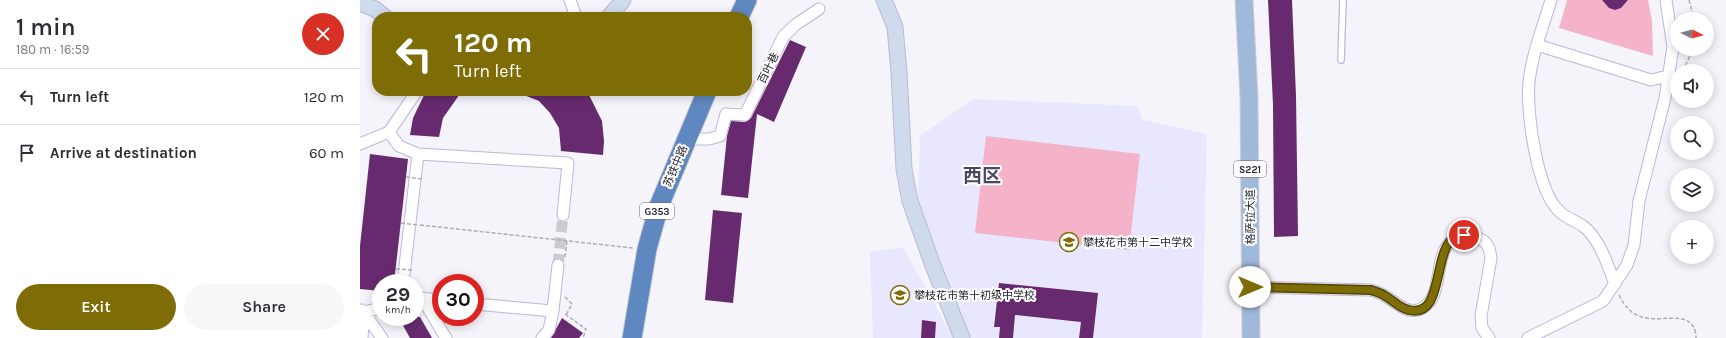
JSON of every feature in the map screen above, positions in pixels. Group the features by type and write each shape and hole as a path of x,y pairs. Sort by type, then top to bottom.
{"highway":[{"path":"741,12 747,0"},
{"name":"苏铁中路","path":"632,338 647,250 658,206 705,96"}],"main road":[{"name":"格萨拉大道","path":"1244,0 1250,97 1251,338"}],"street":[{"path":"570,0 574,12"},
{"path":"613,12 623,0"},
{"path":"884,0 895,27 904,169 910,201 932,264 962,338"},
{"path":"1551,0 1537,45 1529,82 1529,112 1537,161 1546,193 1560,212 1584,227 1595,241 1615,284"},
{"path":"1528,338 1603,302 1627,265 1634,245 1639,201 1665,98 1673,47 1666,0"},
{"path":"360,3 379,12"},
{"name":"百叶巷","path":"687,139 709,139 720,136 726,114 745,115 783,37 795,25 819,9"},
{"path":"1537,45 1651,80 1668,76"},
{"path":"360,144 389,132 413,96"},
{"path":"389,132 399,146 418,154 568,163 563,215"},
{"path":"404,274 418,154"},
{"path":"1250,287 1371,290 1385,296 1399,306 1410,310 1419,310 1428,304 1434,295 1442,257 1447,246 1455,238 1464,235 1477,237 1485,242 1490,249 1491,258 1481,316 1482,328 1489,338"},
{"path":"542,338 549,330 561,263"},
{"path":"424,305 446,338"},
{"path":"484,305 553,312"},
{"path":"362,310 372,309"},
{"path":"362,310 362,338"},
{"path":"362,310 382,338"}],"lane":[{"path":"1341,60 1343,0"}],"path":[{"path":"1689,0 1692,12"},
{"path":"406,177 422,179"},
{"path":"401,223 647,250"},
{"path":"561,263 567,241"},
{"path":"396,269 414,270"},
{"path":"1615,284 1622,301 1631,314 1644,320 1686,320 1694,326 1696,338"},
{"path":"553,312 566,315 586,330 583,338"}],"shaded area":[{"path":"1567,0 1648,0 1652,21 1653,56 1559,28"},
{"name":"攀枝花市第十二中学校","path":"974,99 1137,106 1143,120 1207,134 1202,338 970,338 918,200 920,136"},
{"path":"986,136 1140,154 1129,250 975,233"},
{"name":"攀枝花市第十初级中学校","path":"903,247 953,338 873,338 870,252"}],"building":[{"path":"1268,0 1292,0 1296,96 1298,236 1274,237 1273,105"},
{"path":"1602,0 1628,0 1621,8 1615,10 1609,8"},
{"path":"790,40 806,47 774,122 757,114 748,198 721,195 727,136 731,121 745,122 751,118"},
{"path":"424,96 458,96 443,118 439,137 410,135 413,118"},
{"path":"526,96 590,96 602,121 604,141 603,155 561,151 559,128 550,113 539,101"},
{"path":"370,154 408,159 395,274 372,274 372,290 360,289 360,246"},
{"path":"713,210 742,213 733,303 705,300"},
{"path":"999,283 1098,293 1093,338 1079,338 1081,322 1015,315 1013,338 999,338 1000,327 994,327"},
{"path":"562,318 583,333 579,338 551,338"},
{"path":"922,320 936,322 935,338 921,338"},
{"path":"424,324 432,338 410,338 403,326 424,326"}],"tunnel":[{"path":"558,265 563,215"}],"place":[{"name":"攀枝花市第十二中学校","path":"1069,242"},
{"name":"攀枝花市第十初级中学校","path":"900,295"}],"district":[{"name":"西区","path":"982,175"}],"route":[{"path":"1250,287 1354,288 1371,290 1385,296 1399,306 1410,310 1419,310 1428,304 1434,295 1442,257 1447,246 1455,238 1464,235"}]}
